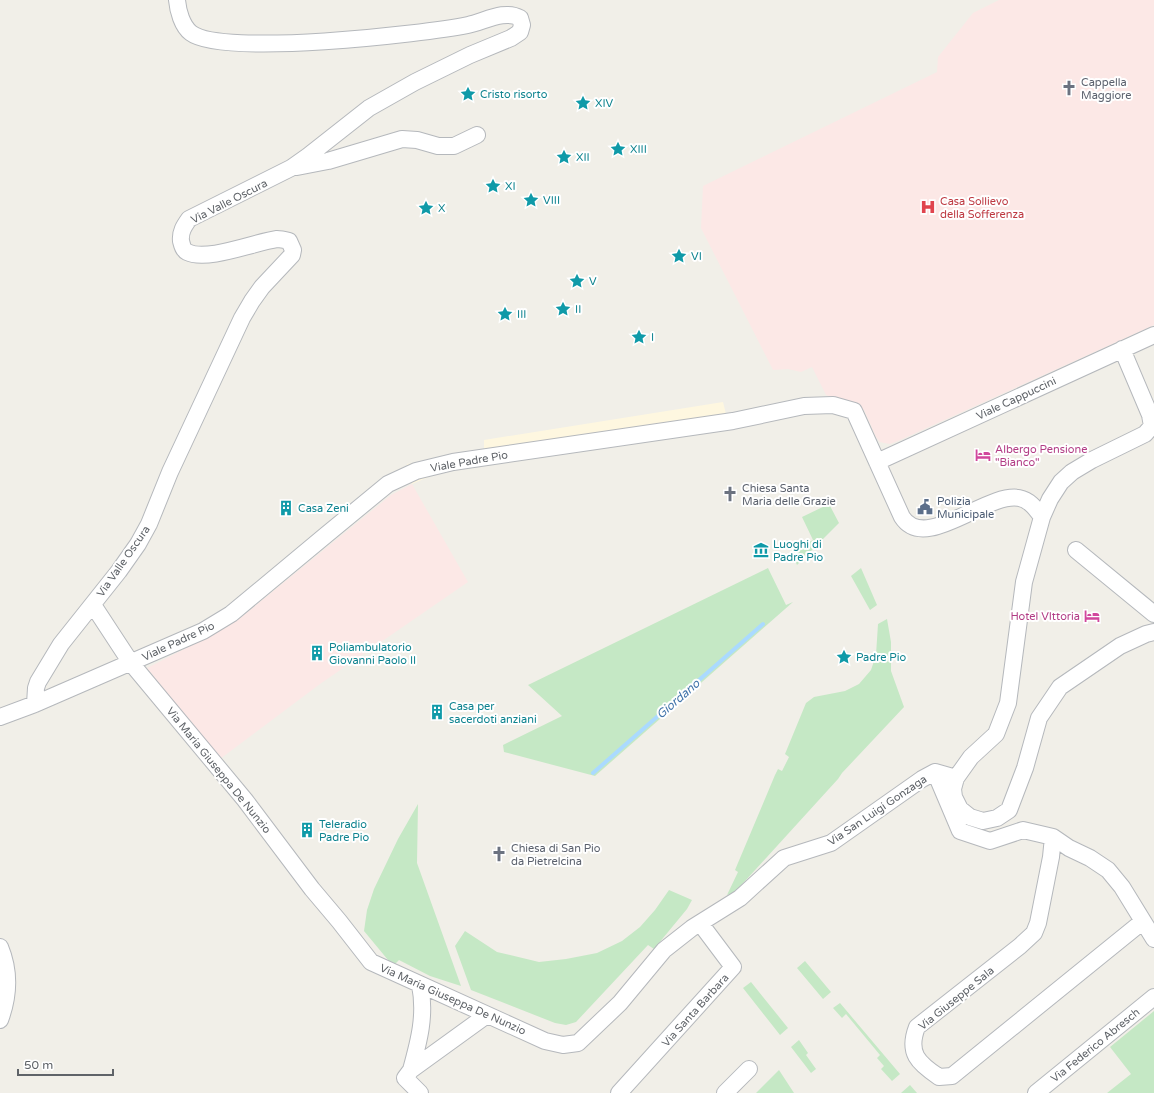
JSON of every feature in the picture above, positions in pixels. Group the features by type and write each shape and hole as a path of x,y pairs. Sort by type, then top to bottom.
{"street":[{"name":"Via Valle Oscura","path":"35,704 38,682 61,644 119,571 138,544 149,524 170,472 242,318 252,300 292,255 293,250 289,241 277,239 211,254 187,252 184,249 181,238 181,232 184,225 189,219 291,168 369,108 415,82 470,55 511,38 520,32 522,25 520,18 507,14 468,25 379,37 266,44 219,42 190,33 182,20 178,0"},
{"path":"291,168 328,161 402,139 418,140 438,146 454,146 478,135"},
{"name":"Viale Cappuccini","path":"878,462 1154,335"},
{"path":"1122,349 1150,415 1152,426 1145,434 1092,460 1072,472 1055,490 1042,517 1024,582 1008,703 996,734 971,757 956,778 953,789 954,797 960,809 976,820 983,821 997,818 1009,810 1025,768 1039,718 1060,687 1120,646 1154,632"},
{"name":"Viale Padre Pio","path":"0,717 35,704 203,631 231,614 388,484 416,471 453,462 733,421 804,406 823,405 833,405 854,411 878,462"},
{"path":"878,462 902,517 909,525 918,528 933,528 993,503 1013,498 1020,498 1031,503 1042,517"},
{"path":"1076,550 1154,614"},
{"name":"Via Maria Giuseppa De Nunzio","path":"93,605 131,663 245,800 371,962 545,1041 563,1045 578,1043 620,1003 664,950 700,923"},
{"path":"935,772 960,831 990,841 1023,830 1053,837 1069,848 1090,858 1108,870 1122,887 1150,930"},
{"name":"Via San Luigi Gonzaga","path":"700,923 740,898 784,858 831,843 922,778 935,772 956,778"},
{"name":"Via Giuseppe Sala","path":"1053,837 1051,857 1038,923 1034,933 1020,946 918,1027 913,1037 914,1054 926,1068 939,1077 952,1076 1150,930"},
{"name":"Via Santa Barbara","path":"620,1093 733,967 700,923"},
{"path":"0,947 5,958 8,975 4,1010 0,1020"},
{"path":"408,1074 420,1038 422,999 420,985"},
{"name":"Via Federico Abresch","path":"1036,1093 1154,997"},
{"path":"408,1074 487,1015"},
{"path":"725,1093 749,1069"},
{"path":"408,1074 420,1093"}],"shaded area":[{"name":"Casa Sollievo della Sofferenza","path":"999,0 1154,0 1154,325 898,441 890,444 880,442 876,437 864,410 826,395 812,367 801,372 788,369 773,370 701,228 703,186 937,72 938,57 973,13"},
{"path":"723,402 726,414 455,466 412,484 407,464 484,451 484,440"},
{"path":"412,484 468,582 320,684 220,759 147,668 212,635 239,619 391,495"}],"green space":[{"path":"829,504 839,523 797,565 791,551 813,540 802,517"},
{"path":"768,568 786,605 793,602 595,776 504,752 503,745 562,716 528,685"},
{"path":"861,568 877,605 870,610 851,576"},
{"path":"887,619 891,642 891,671 904,707 842,773 735,892 727,895 738,872 735,870 775,775 778,769 782,771 789,757 785,754 806,703 814,697 845,691 859,684 871,670 876,655 878,624"},
{"path":"418,804 417,863 461,986 430,976 399,960 393,966 364,931 367,910 374,889 398,839"},
{"path":"669,890 692,900 687,909 654,949 648,945 576,1022 566,1025 555,1023 471,990 455,946 465,931 497,952 539,962 597,953 622,941 640,927 655,910"},
{"path":"805,961 831,992 823,999 797,968"},
{"path":"751,982 788,1028 780,1035 743,988"},
{"path":"840,1003 900,1074 892,1081 881,1069 884,1066 877,1058 880,1055 846,1014 842,1018 833,1008"},
{"path":"1154,1011 1154,1093 1107,1093 1131,1074 1110,1047"},
{"path":"799,1040 808,1053 806,1055 816,1069 811,1073 791,1047"},
{"path":"779,1070 794,1093 756,1093"},
{"path":"910,1085 917,1093 901,1093"}],"waterway":[{"name":"Giordano","path":"593,773 763,624"}],"place":[{"name":"Cappella Maggiore","path":"1069,88"},
{"name":"Cristo risorto","path":"468,94"},
{"name":"XIV","path":"583,103"},
{"name":"XIII","path":"618,149"},
{"name":"XII","path":"564,157"},
{"name":"XI","path":"493,186"},
{"name":"VIII","path":"531,200"},
{"name":"Casa Sollievo della Sofferenza","path":"928,207"},
{"name":"X","path":"426,208"},
{"name":"VI","path":"679,256"},
{"name":"V","path":"577,281"},
{"name":"II","path":"563,309"},
{"name":"III","path":"505,314"},
{"name":"I","path":"639,337"},
{"name":"Albergo Pensione \"Bianco\"","path":"983,455"},
{"name":"Chiesa Santa Maria delle Grazie","path":"730,494"},
{"name":"Polizia Municipale","path":"925,507"},
{"name":"Casa Zeni","path":"286,508"},
{"name":"Luoghi di Padre Pio","path":"761,550"},
{"name":"Hotel VIttoria","path":"1092,616"},
{"name":"Poliambulatorio Giovanni Paolo II","path":"317,653"},
{"name":"Padre Pio","path":"844,657"},
{"name":"Casa per sacerdoti anziani","path":"437,712"},
{"name":"Teleradio Padre Pio","path":"307,830"},
{"name":"Chiesa di San Pio da Pietrelcina","path":"499,854"}]}
